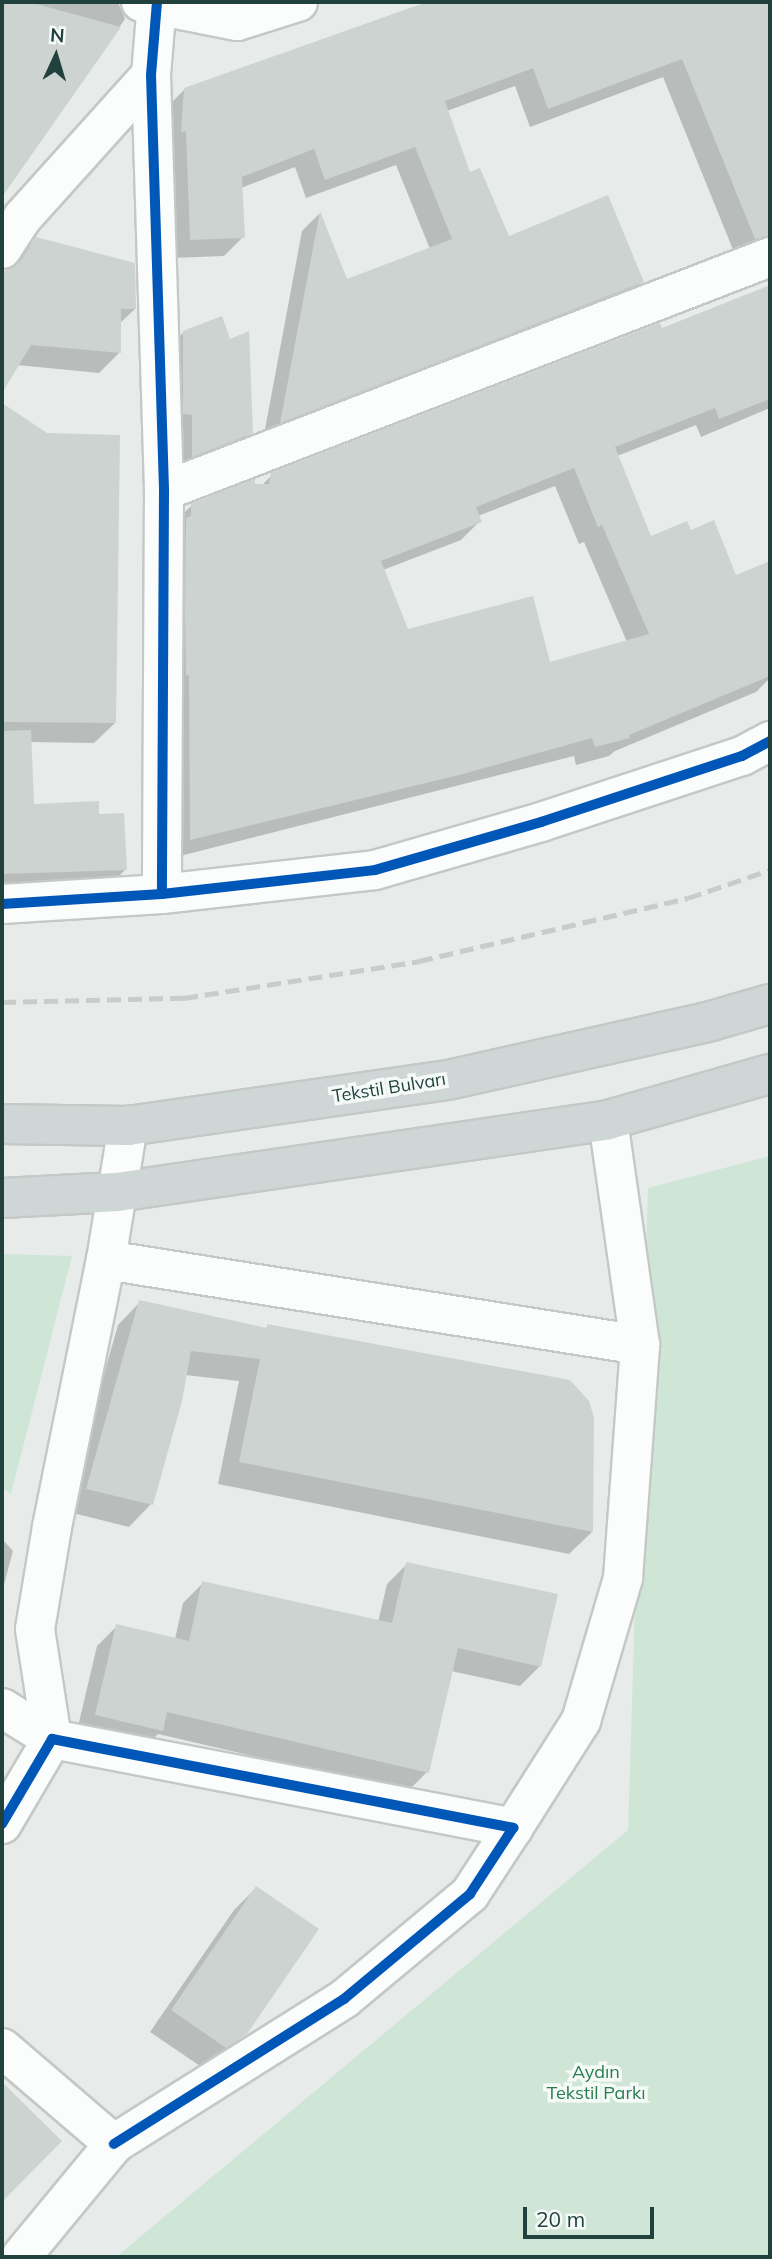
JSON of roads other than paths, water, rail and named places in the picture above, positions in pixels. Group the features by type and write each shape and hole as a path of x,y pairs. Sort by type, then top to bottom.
{"main road":[{"name":"Tekstil Bulvarı","path":"2,1124 128,1126 448,1080 711,1021 770,1004"},
{"path":"2,1198 117,1192 608,1119 770,1074"}],"street":[{"path":"162,894 164,491 151,75 152,3 237,21 298,2"},
{"path":"2,249 12,213 151,75"},
{"path":"164,491 770,257"},
{"path":"2,904 162,894 375,870 541,822 742,756 770,741"},
{"path":"21,2257 114,2144 344,1999 470,1894 581,1721 623,1578 640,1345 608,1119"},
{"path":"2,1824 52,1739 35,1629 52,1527 106,1261 128,1126"},
{"path":"106,1261 640,1345"},
{"path":"2,1708 52,1739 513,1828"},
{"path":"2,2048 114,2144"}],"railway":[{"path":"2,1002 184,998 419,961 688,898 770,870"}],"park label":[{"name":"Aydın Tekstil Parkı","path":"596,2083"}]}
